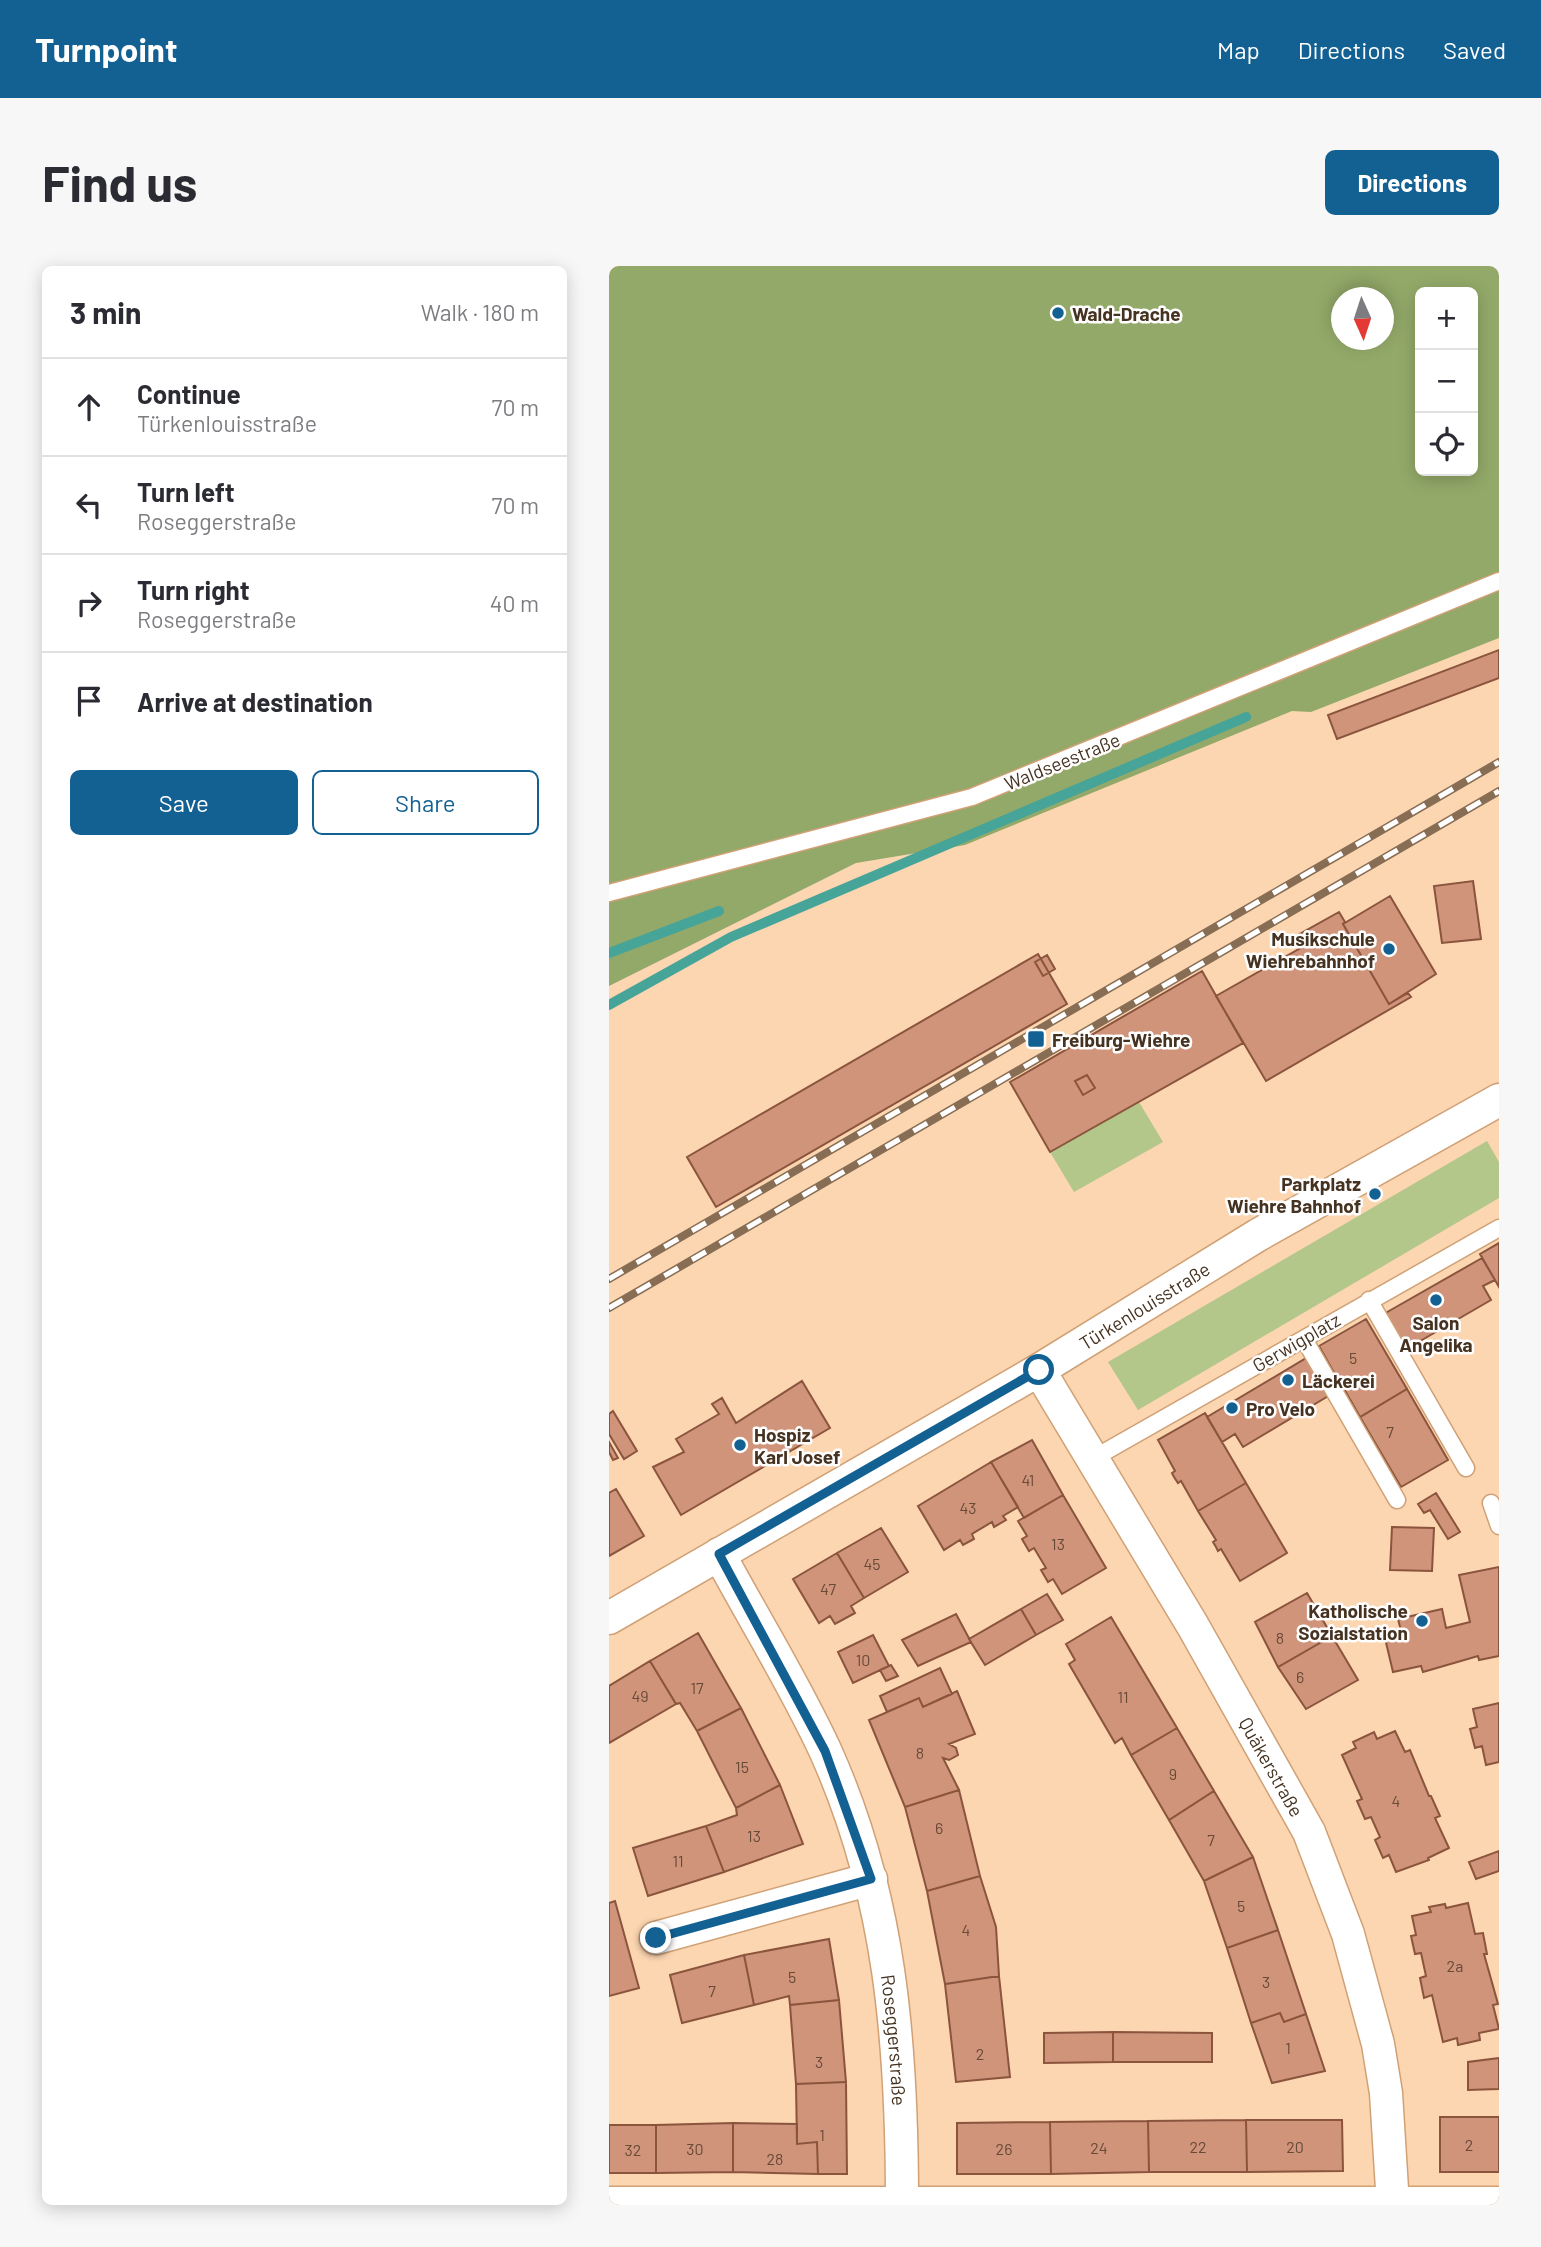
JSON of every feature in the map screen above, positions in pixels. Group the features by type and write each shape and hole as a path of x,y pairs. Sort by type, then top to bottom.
{"street":[{"name":"Türkenlouisstraße","path":"609,1618 1039,1370 1258,1235 1499,1100"},
{"name":"Quäkerstraße","path":"1039,1370 1094,1458 1309,1832 1348,1934 1378,2045 1385,2093 1393,2204"},
{"name":"Roseggerstraße","path":"719,1554 825,1751 871,1879 896,2014 902,2101 902,2203"},
{"path":"656,1938 871,1879"},
{"path":"609,2203 1499,2203"}],"lane":[{"name":"Waldseestraße","path":"609,893 972,797 1499,581"},
{"name":"Gerwigplatz","path":"1094,1458 1499,1228"},
{"path":"1369,1300 1466,1468"},
{"path":"1304,1339 1397,1500"},
{"path":"1491,1503 1499,1526"}],"green space":[{"path":"609,266 1499,266 1499,638 1311,712 1292,711 965,845 856,863 609,986"},
{"path":"1139,1102 1163,1142 1074,1192 1050,1152"},
{"path":"1487,1141 1499,1162 1499,1198 1138,1410 1108,1362"}],"building":[{"path":"1499,650 1499,678 1337,739 1328,715"},
{"path":"1473,881 1481,939 1442,943 1434,886"},
{"name":"Musikschule Wiehrebahnhof","path":"1390,896 1436,974 1389,1004 1343,924"},
{"path":"1339,912 1345,922 1343,924 1389,1004 1408,993 1411,997 1266,1081 1216,996 1304,946 1298,935"},
{"path":"1038,954 1067,1004 716,1207 687,1157"},
{"path":"1047,955 1055,969 1043,976 1035,962"},
{"path":"1202,971 1243,1043 1050,1152 1010,1082"},
{"path":"1087,1075 1095,1088 1083,1095 1075,1081"},
{"path":"1499,1243 1499,1287 1480,1254"},
{"path":"1482,1258 1495,1280 1483,1286 1491,1300 1403,1351 1382,1315"},
{"path":"1366,1319 1407,1389 1360,1417 1343,1387 1339,1389 1333,1380 1337,1378 1319,1346"},
{"path":"1308,1357 1330,1395 1243,1447 1235,1434 1222,1442 1207,1417"},
{"name":"Hospiz Karl Josef","path":"802,1381 830,1428 681,1515 653,1467 684,1452 676,1439 719,1414 712,1404 722,1398 736,1423"},
{"path":"1407,1389 1448,1460 1401,1487 1360,1417"},
{"path":"613,1411 637,1451 624,1459 609,1434 609,1414"},
{"path":"1205,1413 1246,1483 1198,1511 1181,1481 1178,1483 1174,1477 1172,1473 1175,1471 1158,1440"},
{"path":"1032,1440 1063,1495 1024,1518 991,1462"},
{"path":"609,1442 618,1458 613,1460 609,1452"},
{"path":"991,1462 1018,1507 1003,1516 1006,1520 994,1527 992,1522 972,1534 974,1539 963,1545 960,1540 944,1550 918,1506"},
{"path":"1246,1483 1287,1553 1240,1581 1221,1549 1218,1551 1213,1542 1216,1540 1198,1511"},
{"path":"616,1489 644,1536 609,1556 609,1493"},
{"path":"1436,1493 1460,1532 1448,1539 1430,1510 1424,1513 1418,1504"},
{"path":"1063,1495 1106,1568 1062,1594 1053,1579 1048,1582 1041,1570 1046,1568 1034,1548 1029,1551 1022,1539 1027,1536 1018,1521"},
{"path":"1392,1527 1434,1528 1432,1571 1390,1570"},
{"path":"881,1528 908,1572 864,1598 837,1553"},
{"path":"837,1553 864,1598 851,1606 855,1613 835,1624 830,1616 819,1623 793,1579"},
{"name":"Katholische Sozialstation","path":"1499,1567 1499,1656 1479,1660 1478,1656 1423,1672 1421,1666 1393,1672 1384,1634 1401,1631 1398,1619 1442,1609 1446,1628 1470,1622 1459,1575"},
{"path":"1307,1593 1332,1636 1278,1667 1255,1622"},
{"path":"1047,1594 1063,1620 1036,1635 1021,1609"},
{"path":"1021,1609 1036,1635 985,1665 969,1639"},
{"path":"956,1614 971,1642 918,1666 902,1640"},
{"path":"1111,1617 1177,1728 1131,1755 1122,1738 1115,1743 1069,1664 1075,1660 1066,1644"},
{"path":"698,1633 741,1708 697,1731 680,1703 676,1704 650,1661"},
{"path":"873,1635 889,1666 853,1683 838,1652"},
{"path":"1332,1636 1358,1680 1306,1709 1278,1667"},
{"path":"650,1661 676,1704 609,1743 609,1686"},
{"path":"891,1665 898,1676 886,1681 880,1670"},
{"path":"940,1668 952,1694 923,1707 919,1698 887,1712 880,1696"},
{"path":"957,1691 975,1734 949,1744 956,1748 958,1755 949,1760 943,1758 959,1790 905,1807 869,1720 919,1698 923,1707"},
{"path":"1499,1703 1499,1762 1486,1765 1482,1746 1475,1748 1470,1729 1477,1727 1473,1709"},
{"path":"741,1708 780,1785 736,1808 697,1731"},
{"path":"1177,1728 1214,1791 1169,1820 1131,1755"},
{"path":"1395,1731 1405,1752 1410,1750 1440,1816 1435,1818 1449,1848 1428,1858 1429,1860 1396,1872 1389,1855 1383,1858 1375,1840 1380,1837 1371,1817 1365,1819 1357,1801 1362,1799 1342,1755 1356,1748 1353,1742 1374,1732 1377,1739"},
{"path":"780,1785 803,1844 724,1872 706,1826 737,1815 736,1808"},
{"path":"959,1790 980,1876 927,1891 905,1807"},
{"path":"1214,1791 1253,1857 1204,1881 1169,1820"},
{"path":"706,1826 724,1872 648,1896 633,1848"},
{"path":"1499,1851 1499,1871 1476,1879 1469,1862"},
{"path":"1253,1857 1278,1930 1227,1948 1204,1881"},
{"path":"980,1876 996,1927 999,1976 945,1984 927,1891"},
{"path":"615,1901 639,1988 609,1996 609,1903"},
{"path":"1468,1903 1475,1934 1483,1933 1487,1954 1484,1954 1498,2004 1493,2005 1499,2029 1479,2033 1480,2040 1458,2045 1457,2038 1443,2042 1432,1995 1424,1998 1420,1978 1426,1976 1421,1953 1415,1954 1411,1936 1416,1935 1412,1916 1431,1912 1429,1907 1445,1904 1446,1908"},
{"path":"1278,1930 1306,2014 1284,2022 1280,2013 1251,2023 1227,1948"},
{"path":"829,1939 839,2000 790,2005 789,1996 754,2005 744,1955"},
{"path":"744,1955 754,2005 682,2023 670,1975"},
{"path":"999,1976 1010,2077 956,2082 945,1984"},
{"path":"839,2000 846,2082 796,2084 790,2005"},
{"path":"1280,2013 1284,2022 1306,2014 1325,2071 1272,2083 1251,2023"},
{"path":"1113,2032 1212,2033 1212,2062 1113,2062"},
{"path":"1113,2032 1113,2062 1044,2063 1044,2033"},
{"path":"1499,2058 1499,2089 1468,2090 1468,2062"},
{"path":"846,2082 847,2174 818,2174 817,2142 797,2144 796,2084"},
{"path":"1440,2117 1499,2117 1499,2172 1440,2172"},
{"path":"1246,2120 1342,2120 1343,2171 1247,2172"},
{"path":"1246,2120 1247,2172 1149,2172 1148,2121"},
{"path":"1148,2121 1149,2172 1051,2174 1050,2122"},
{"path":"1050,2122 1051,2174 957,2174 957,2123"},
{"path":"733,2123 797,2124 797,2144 817,2142 818,2174 733,2172"},
{"path":"733,2123 733,2172 656,2173 656,2125"},
{"path":"609,2125 656,2125 656,2173 609,2173"}],"waterway":[{"path":"609,1005 731,937 1246,717"},
{"path":"609,953 719,911"}],"railway":[{"path":"609,1279 1499,762"},
{"path":"609,1308 1499,791"}],"place":[{"name":"Wald-Drache","path":"1058,313"},
{"name":"Musikschule Wiehrebahnhof","path":"1389,949"},
{"name":"Freiburg-Wiehre","path":"1036,1039"},
{"name":"Parkplatz Wiehre Bahnhof","path":"1375,1194"},
{"name":"Salon Angelika","path":"1436,1300"},
{"name":"Läckerei","path":"1288,1380"},
{"name":"Pro Velo","path":"1232,1408"},
{"name":"Hospiz Karl Josef","path":"740,1445"},
{"name":"Katholische Sozialstation","path":"1422,1621"}],"route":[{"path":"656,1938 871,1879 825,1751 719,1554 1039,1370"}]}
